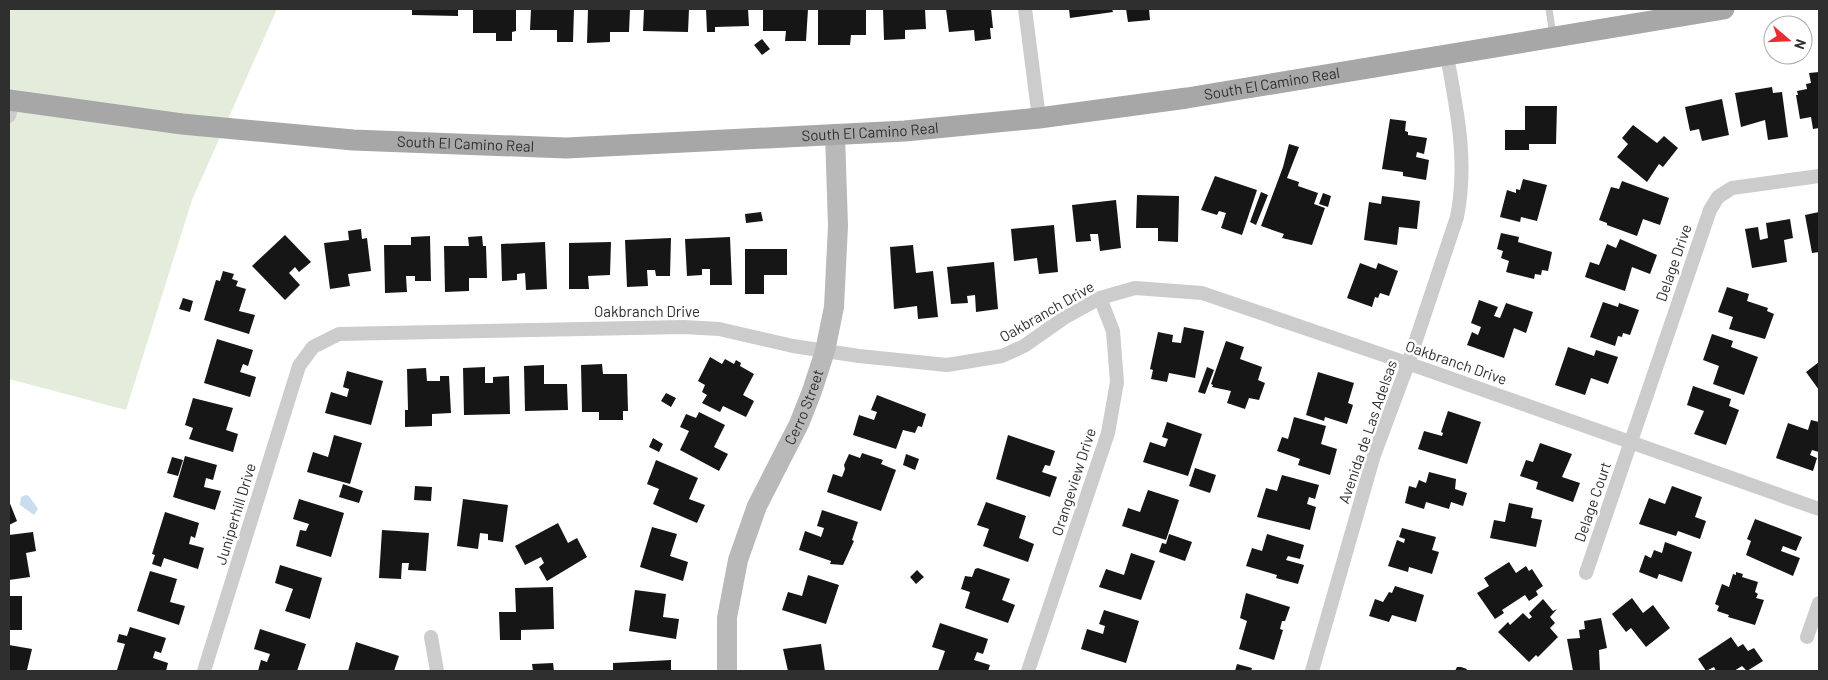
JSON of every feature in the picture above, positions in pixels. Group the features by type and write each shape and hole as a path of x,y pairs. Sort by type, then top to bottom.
{"main road":[{"name":"South El Camino Real","path":"10,105 353,140 566,148 906,131 1039,118 1187,98 1724,9"}],"street":[{"path":"1025,9 1039,118"},
{"name":"Avenida de Las Adelsas","path":"1312,671 1374,455 1408,364 1457,217 1462,193 1462,137 1447,56"},
{"name":"Cerro Street","path":"727,671 728,618 738,560 757,506 799,424 825,351 834,307 838,263 835,134"},
{"name":"Delage Drive","path":"1631,442 1710,210 1718,197 1732,188 1819,176"},
{"name":"Oakbranch Drive","path":"298,366 314,347 339,334 684,326 719,329 825,351 947,365 1002,356 1024,346 1064,318 1100,298 1135,288 1202,293 1819,509"},
{"name":"Orangeview Drive","path":"1028,671 1108,433 1117,382 1113,331 1100,298"},
{"name":"Juniperhill Drive","path":"204,671 298,366"},
{"name":"Delage Court","path":"1586,573 1631,442"},
{"path":"1807,637 1819,603"},
{"path":"431,637 437,671"}],"lane":[{"path":"1549,9 1554,38"}],"green space":[{"path":"9,9 277,9 192,200 126,410 9,379"}],"water":[{"path":"29,496 38,509 34,515 20,505 21,497"}],"building":[{"path":"412,9 458,9 458,16 412,15"},
{"path":"473,9 516,9 516,31 512,32 512,41 496,41 496,33 473,33"},
{"path":"531,9 574,9 573,42 557,42 557,30 530,30"},
{"path":"588,9 630,9 629,32 610,32 610,42 587,43"},
{"path":"644,9 689,9 688,32 643,31"},
{"path":"706,9 748,9 749,26 715,27 715,32 707,32"},
{"path":"763,9 808,9 806,41 785,41 786,31 763,31"},
{"path":"818,9 866,9 866,35 851,35 850,45 818,45"},
{"path":"883,9 925,9 926,29 905,30 905,39 884,40"},
{"path":"946,9 991,9 993,28 990,28 991,39 975,41 974,30 949,32"},
{"path":"1069,9 1112,9 1113,12 1070,18"},
{"path":"1126,9 1149,9 1150,20 1128,22"},
{"path":"762,39 770,49 762,55 754,45"},
{"path":"1819,72 1819,128 1813,129 1811,117 1800,119 1796,95 1798,95 1797,91 1807,89 1806,84 1811,83 1809,73"},
{"path":"1772,87 1773,93 1782,92 1788,137 1768,140 1765,120 1741,127 1735,93"},
{"path":"1722,99 1729,135 1702,141 1699,129 1690,131 1685,107"},
{"path":"1525,106 1557,106 1556,144 1529,144 1529,150 1505,150 1505,130 1525,130"},
{"path":"1390,119 1406,121 1405,131 1408,132 1408,135 1427,138 1424,154 1417,152 1416,157 1429,160 1426,180 1403,176 1403,172 1382,169"},
{"path":"1633,125 1657,143 1664,136 1678,148 1663,167 1659,164 1647,182 1617,157 1628,144 1622,138"},
{"path":"1289,144 1299,147 1287,178 1299,182 1298,186 1318,193 1314,204 1325,208 1312,245 1282,238 1284,234 1261,226 1283,167"},
{"path":"1215,176 1257,190 1242,235 1221,228 1226,213 1219,211 1217,215 1201,210"},
{"path":"1523,179 1547,185 1537,221 1521,217 1520,222 1500,217 1507,190 1516,193 1516,189 1520,190"},
{"path":"1622,181 1669,198 1660,225 1643,219 1637,236 1607,225 1607,223 1599,220 1611,187 1619,189"},
{"path":"1261,192 1268,195 1256,225 1250,222"},
{"path":"1323,193 1331,196 1328,207 1319,204"},
{"path":"1137,195 1179,196 1178,242 1158,241 1158,228 1136,228"},
{"path":"1382,196 1420,201 1417,229 1399,227 1397,245 1364,240 1369,202 1381,204"},
{"path":"1116,200 1121,248 1100,251 1098,234 1090,234 1091,241 1076,242 1072,205"},
{"path":"761,212 763,221 746,223 745,214"},
{"path":"1819,212 1819,252 1812,253 1805,215"},
{"path":"1790,219 1793,238 1784,240 1787,262 1752,268 1745,229 1758,227 1760,240 1768,238 1766,223"},
{"path":"1054,225 1058,272 1039,274 1037,258 1014,261 1011,229"},
{"path":"361,229 362,239 367,238 371,271 348,274 350,286 330,289 324,243 349,240 348,231"},
{"path":"1501,233 1519,237 1518,242 1552,252 1548,271 1542,270 1541,275 1535,274 1534,279 1506,272 1509,261 1501,258 1503,251 1497,249"},
{"path":"285,235 311,262 299,272 295,267 289,273 300,285 285,300 252,266"},
{"path":"430,236 431,281 415,281 415,276 406,276 407,292 385,293 384,245 411,245 411,237"},
{"path":"482,236 483,246 486,246 487,278 469,278 469,291 445,292 444,246 469,246 468,237"},
{"path":"730,237 732,285 710,285 710,269 702,269 702,275 687,276 685,239"},
{"path":"671,238 670,276 656,276 655,270 647,270 648,286 627,287 625,240"},
{"path":"1620,239 1657,255 1650,274 1632,267 1625,291 1585,277 1590,262 1599,265 1607,244 1616,248"},
{"path":"545,242 547,289 526,290 525,273 517,274 517,280 502,281 501,244"},
{"path":"611,242 610,275 588,276 589,289 569,289 569,243"},
{"path":"913,245 916,273 933,271 938,317 918,319 917,306 894,309 890,247"},
{"path":"745,249 787,249 787,275 764,275 764,294 745,294"},
{"path":"994,262 998,309 976,312 975,295 967,296 968,303 951,304 947,267"},
{"path":"1360,263 1376,269 1378,263 1398,271 1389,296 1380,293 1378,298 1375,297 1372,307 1347,298"},
{"path":"223,271 234,274 232,279 238,281 236,286 246,289 239,311 255,315 249,334 204,320 216,280 220,281"},
{"path":"1727,287 1749,294 1747,301 1768,308 1767,311 1774,314 1765,339 1729,329 1733,317 1718,312"},
{"path":"183,298 193,301 190,312 179,309"},
{"path":"1479,300 1498,307 1494,316 1500,318 1506,303 1533,312 1526,333 1514,328 1504,358 1467,345 1472,332 1478,335 1481,327 1471,323"},
{"path":"1603,302 1618,307 1619,303 1639,310 1630,335 1623,333 1622,337 1618,336 1615,346 1590,337"},
{"path":"1184,327 1204,331 1195,378 1169,373 1167,382 1151,379 1153,370 1150,369 1158,332 1173,335 1172,342 1181,343"},
{"path":"1712,334 1733,341 1731,347 1758,357 1744,395 1713,384 1719,366 1703,360"},
{"path":"217,339 253,350 248,366 243,364 240,372 256,377 250,397 204,383"},
{"path":"1226,341 1244,347 1240,359 1262,367 1258,380 1265,383 1259,400 1249,398 1245,409 1227,403 1231,391 1212,387 1213,385 1211,384"},
{"path":"1568,347 1594,356 1596,350 1618,357 1608,384 1591,378 1585,395 1555,385"},
{"path":"710,357 722,364 725,359 734,364 736,360 741,363 740,366 754,374 743,395 754,401 746,417 723,406 720,412 702,403 707,395 702,392 705,385 698,381"},
{"path":"1819,362 1819,390 1806,372"},
{"path":"602,364 603,374 627,374 628,411 623,411 623,420 599,420 599,412 582,412 581,365"},
{"path":"544,365 544,384 567,384 568,410 525,411 524,366"},
{"path":"485,367 485,383 493,383 493,377 509,376 510,414 464,415 463,368"},
{"path":"1207,367 1214,370 1205,394 1198,392"},
{"path":"426,368 427,381 440,381 440,376 449,376 451,413 432,414 432,426 405,427 405,410 408,410 407,369"},
{"path":"347,371 383,381 371,425 325,413 331,392 347,397 349,389 343,387"},
{"path":"1318,372 1354,383 1348,403 1353,405 1347,424 1325,417 1324,421 1306,415"},
{"path":"1693,386 1731,399 1729,406 1739,410 1726,445 1694,434 1704,411 1687,405"},
{"path":"666,393 676,398 671,407 661,401"},
{"path":"877,395 926,414 922,427 918,426 915,433 903,430 896,449 853,435 859,415 874,420 877,412 871,410"},
{"path":"193,398 233,408 226,430 238,434 233,452 189,439 193,428 185,425"},
{"path":"1448,411 1481,422 1467,464 1418,449 1424,431 1442,436 1443,433 1441,432"},
{"path":"699,412 725,425 714,447 728,454 719,471 680,450 689,431 680,427 686,414 696,418"},
{"path":"1294,417 1326,426 1321,444 1337,449 1330,475 1298,465 1300,459 1277,451 1282,437 1288,439"},
{"path":"1811,420 1819,422 1819,452 1812,450 1810,455 1817,458 1813,471 1776,458 1788,423 1808,430"},
{"path":"1167,422 1202,434 1188,476 1143,462 1150,442 1165,447 1168,439 1162,437"},
{"path":"334,435 362,443 350,484 307,472 313,452 328,457"},
{"path":"1008,435 1055,451 1050,466 1045,465 1042,472 1057,477 1050,497 996,479"},
{"path":"653,438 663,444 659,452 649,447"},
{"path":"1540,443 1572,454 1562,477 1580,483 1573,502 1536,489 1538,482 1520,476 1526,460 1533,462"},
{"path":"862,453 883,460 881,464 896,470 881,511 827,492 833,474 842,477 845,469 844,465 849,454 860,458"},
{"path":"906,454 919,459 915,470 903,465"},
{"path":"185,456 217,465 213,480 206,478 204,487 221,491 215,510 173,497"},
{"path":"172,457 183,460 178,476 167,473"},
{"path":"656,460 698,478 689,499 705,505 697,523 653,504 659,489 647,484"},
{"path":"1195,468 1216,475 1210,493 1189,486"},
{"path":"1429,472 1456,479 1455,489 1467,493 1463,506 1451,502 1449,509 1426,502 1424,509 1405,503 1409,486 1416,488 1419,480 1426,483"},
{"path":"1282,475 1319,485 1315,499 1309,497 1307,504 1316,507 1310,530 1257,517 1266,488 1277,491"},
{"path":"343,484 363,491 359,503 339,497"},
{"path":"415,486 432,487 431,501 414,500"},
{"path":"1672,486 1702,497 1695,517 1706,521 1700,539 1678,531 1676,536 1639,524 1649,498 1665,504"},
{"path":"1148,490 1179,500 1166,540 1122,526 1128,508 1140,512"},
{"path":"299,499 344,513 331,557 296,546 300,530 306,531 309,524 293,519"},
{"path":"463,499 508,505 503,542 488,540 488,534 480,533 478,549 457,546"},
{"path":"9,501 17,521 9,525"},
{"path":"986,502 1026,516 1019,538 1034,544 1028,562 983,546 989,529 977,525"},
{"path":"1509,503 1533,508 1531,518 1542,520 1536,547 1490,538 1494,520 1505,522"},
{"path":"822,510 858,522 852,540 854,541 843,565 830,564 831,561 799,550 805,531 821,537 824,528 817,526"},
{"path":"165,512 199,523 195,538 191,536 189,544 204,548 198,569 164,558 161,567 152,564 155,555 152,554"},
{"path":"1755,519 1802,537 1796,551 1783,546 1781,551 1800,558 1793,576 1746,555 1751,541 1747,539"},
{"path":"558,523 568,543 577,538 587,557 547,581 539,567 544,563 541,557 525,565 515,546"},
{"path":"652,527 677,534 670,556 688,562 683,581 640,567"},
{"path":"1402,528 1436,537 1432,550 1439,552 1432,574 1409,567 1408,572 1388,566 1397,540 1404,543 1405,539 1399,537"},
{"path":"382,530 429,533 426,571 408,570 409,563 402,563 401,579 379,578"},
{"path":"33,532 36,551 26,553 30,577 9,580 9,535"},
{"path":"1169,534 1192,542 1185,561 1159,552 1162,543 1166,544"},
{"path":"1267,534 1304,545 1300,559 1288,556 1286,560 1304,565 1298,584 1276,578 1277,575 1246,566 1252,548 1262,551"},
{"path":"1665,542 1692,552 1682,582 1659,574 1657,579 1639,572 1645,555 1651,558 1654,550 1662,553"},
{"path":"1131,553 1155,561 1141,600 1099,587 1106,569 1124,575"},
{"path":"1509,562 1516,573 1526,566 1529,571 1532,569 1543,586 1536,591 1538,595 1529,601 1525,595 1502,610 1504,613 1495,619 1477,593 1489,586 1484,578"},
{"path":"280,565 322,578 310,619 285,611 293,589 275,583"},
{"path":"978,568 1010,579 1002,600 1015,605 1008,623 965,608 970,592 961,589 965,576 972,577 975,569"},
{"path":"917,570 924,577 916,584 910,577"},
{"path":"150,571 177,579 170,602 185,606 179,625 137,611"},
{"path":"1736,572 1743,574 1742,577 1758,582 1755,592 1758,594 1756,598 1764,600 1755,625 1728,617 1729,615 1717,611 1719,606 1715,604 1722,584 1729,587 1733,574 1736,575"},
{"path":"808,575 839,585 826,624 782,610 788,592 802,596"},
{"path":"1395,586 1424,595 1416,622 1392,615 1389,622 1369,616 1375,599 1383,602 1389,592 1392,593"},
{"path":"553,587 554,629 521,630 521,640 500,640 499,612 516,612 515,588"},
{"path":"635,590 666,594 663,617 679,619 676,639 629,631"},
{"path":"1246,593 1290,607 1285,621 1282,621 1280,629 1283,630 1274,660 1239,649 1247,621 1240,618"},
{"path":"9,596 22,596 22,630 9,630"},
{"path":"1632,598 1643,613 1653,605 1670,628 1646,647 1631,628 1626,632 1612,614"},
{"path":"1543,599 1553,611 1557,609 1550,617 1555,623 1550,628 1558,637 1538,657 1536,655 1529,662 1498,632 1508,622 1510,625 1523,613 1529,619 1532,617 1529,613"},
{"path":"1104,610 1139,621 1126,663 1081,649 1087,629 1103,634 1105,626 1099,624"},
{"path":"1601,618 1607,648 1599,650 1600,671 1573,671 1567,639 1580,638 1579,630 1585,629 1584,621"},
{"path":"940,623 988,639 983,654 977,652 974,660 990,665 988,671 938,671 945,651 932,647"},
{"path":"130,627 166,638 161,653 155,651 153,658 168,663 166,671 117,670 125,644 117,642 119,634 127,636"},
{"path":"260,629 306,644 297,671 258,671 261,660 267,662 270,654 254,649"},
{"path":"1731,637 1738,647 1743,644 1748,651 1754,648 1763,661 1747,671 1742,666 1734,671 1716,671 1714,667 1706,671 1698,659"},
{"path":"356,642 399,656 394,671 348,671"},
{"path":"821,644 825,671 788,671 783,649"},
{"path":"9,645 32,649 27,670 9,671"},
{"path":"671,660 671,671 613,671 613,663"},
{"path":"553,663 554,671 533,671 532,664"},
{"path":"1237,664 1252,668 1251,671 1235,671"},
{"path":"1457,667 1467,669 1466,671 1455,671"}]}
